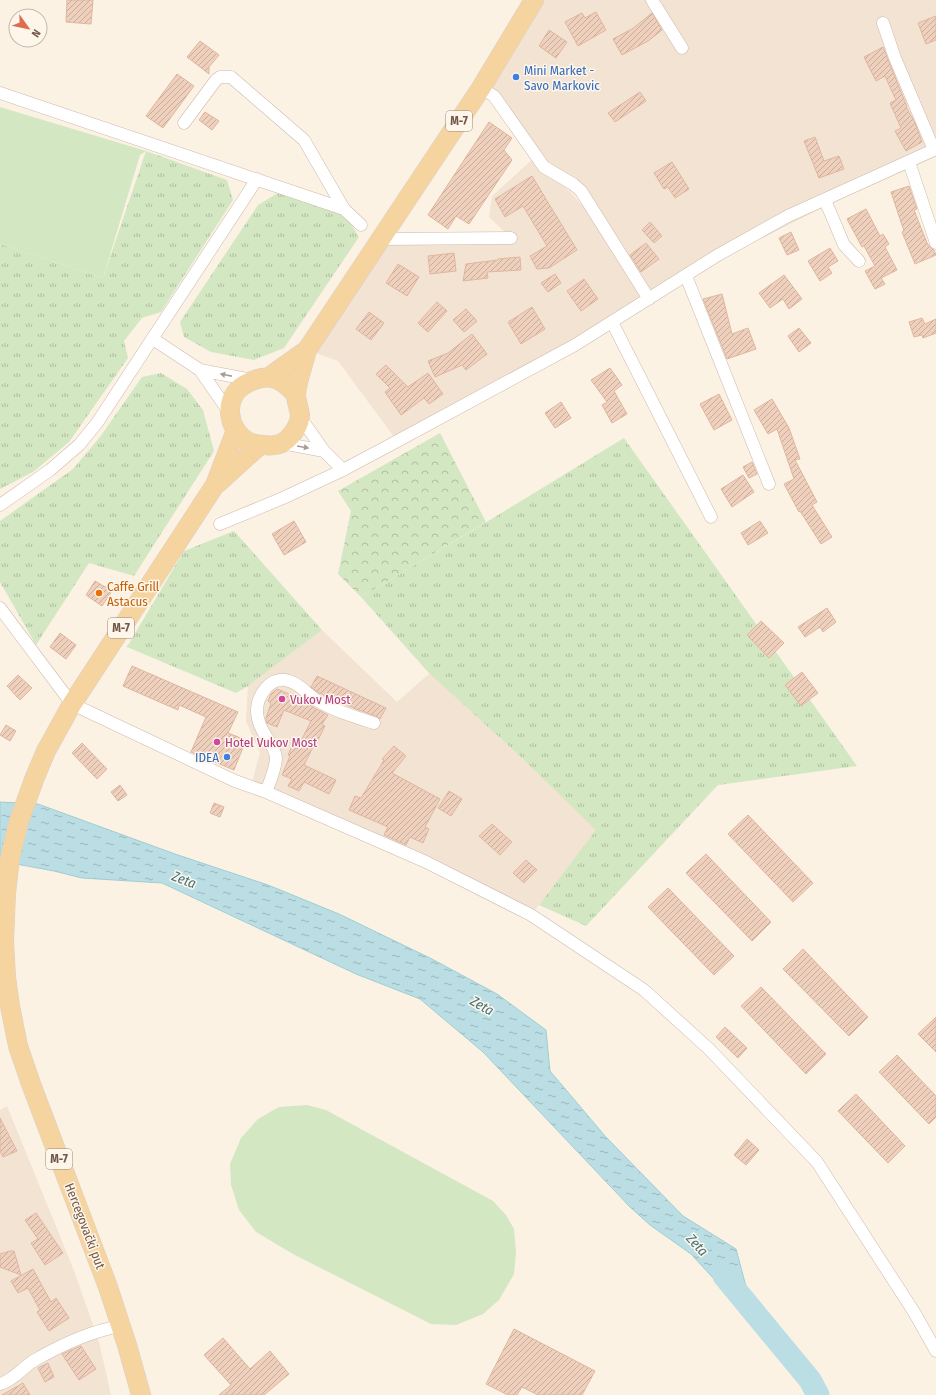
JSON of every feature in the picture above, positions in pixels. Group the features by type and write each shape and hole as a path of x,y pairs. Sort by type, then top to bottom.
{"main road":[{"name":"M-7","path":"300,417 296,395 307,350 481,88 534,0"},
{"name":"M-7","path":"229,412 229,407 233,396 240,387 261,378 307,350"},
{"path":"261,378 280,380 296,395"},
{"path":"229,412 240,436 248,441 269,446 282,443 287,439 297,426 300,417"},
{"name":"M-7","path":"72,704 215,485 236,430"},
{"name":"M-7","path":"215,485 260,445"},
{"name":"Hercegovački put","path":"72,704 52,740 35,777 19,821 13,845 6,887 2,950 10,1006 22,1060 108,1287 141,1395"}],"street":[{"path":"652,0 682,48"},
{"path":"220,524 283,498 343,470 558,355 744,239 788,216 935,149 895,58 883,23"},
{"path":"184,123 216,80 220,77 231,77 304,140 344,209 361,225"},
{"path":"481,88 494,96 544,167 573,184 581,191 649,299"},
{"path":"0,93 344,209"},
{"path":"908,162 936,243"},
{"path":"0,505 50,470 79,445 97,423 257,179"},
{"path":"825,200 844,245 859,261"},
{"path":"380,239 511,238"},
{"path":"686,276 769,484"},
{"path":"612,322 711,517"},
{"path":"153,339 200,370 229,412"},
{"path":"200,370 261,378"},
{"path":"300,417 324,451 343,470"},
{"path":"282,443 324,451"},
{"path":"0,608 72,704 235,781 266,792 426,862 531,915 644,990 709,1049 817,1162 914,1312 936,1351"},
{"path":"266,792 272,777 276,756 274,749 261,728 257,716 257,707 261,694 270,684 277,680 285,680 300,686 317,701 347,715 374,723"},
{"path":"0,1384 6,1383 34,1360 69,1342 103,1329 121,1326"}],"shaded area":[{"path":"534,0 936,0 936,151 686,276 397,441 338,361 307,350 380,239 510,237 489,217 492,196 536,156 486,79","holes":["563,184 573,184 603,228"]},
{"path":"322,630 397,702 430,673 597,830 531,915 251,786 260,753 246,721 248,686"},
{"path":"7,1106 73,1268 99,1342 111,1395 0,1395 0,1110"}],"green space":[{"path":"0,107 146,151 140,155 103,278 0,244"},
{"path":"146,151 227,180 233,200 161,312 142,318 124,341 128,358 69,442 33,472 0,489 0,244 103,278"},
{"path":"278,193 344,213 359,237 284,348 254,360 211,352 184,337 180,322 258,205"},
{"path":"161,373 187,389 203,410 214,451 134,576 89,563 36,645 0,582 0,521 73,469 100,437 142,377"},
{"path":"440,433 486,522 361,597 338,574 351,511 338,491"},
{"path":"624,438 857,766 718,785 586,926 539,905 596,830 523,759 428,672 361,597"},
{"path":"234,531 322,630 248,686 236,693 127,647 184,551"},
{"path":"307,1105 326,1110 493,1201 506,1215 514,1229 516,1252 514,1274 499,1300 483,1314 456,1325 431,1324 293,1254 256,1232 239,1210 231,1185 230,1164 241,1138 258,1119 279,1107"}],"water":[{"path":"0,802 38,804 175,854 268,885 339,914 432,959 497,994 546,1030 550,1071 605,1136 683,1216 736,1249 747,1290 745,1300 737,1304 691,1254 650,1225 630,1207 483,1052 420,999 356,974 162,883 82,878 0,861"}],"building":[{"path":"67,0 93,0 91,24 66,22"},
{"path":"596,12 606,30 578,46 565,22 582,13 585,18"},
{"path":"652,13 662,30 648,41 622,55 613,39 632,29"},
{"path":"936,16 936,40 926,44 918,23"},
{"path":"549,30 567,42 556,58 539,46"},
{"path":"200,41 219,55 209,67 209,74 187,57"},
{"path":"883,47 906,107 915,123 922,142 906,151 895,131 901,128 890,103 896,100 885,76 876,81 864,57"},
{"path":"177,74 194,86 163,128 146,116"},
{"path":"640,92 646,101 615,122 608,113"},
{"path":"205,112 219,121 212,130 199,120"},
{"path":"489,122 512,138 504,150 512,160 469,224 456,216 448,229 428,215"},
{"path":"815,137 824,161 839,156 844,169 819,178 804,141"},
{"path":"672,162 689,189 675,198 668,187 664,189 654,173"},
{"path":"532,176 577,250 549,268 537,269 530,256 547,246 523,206 505,217 495,199"},
{"path":"909,186 917,209 914,210 927,243 934,250 936,255 915,264 902,232 904,231 891,192"},
{"path":"866,209 880,236 883,234 889,244 885,247 897,270 881,278 885,284 875,289 865,271 875,266 864,246 862,247 847,219"},
{"path":"650,222 662,236 654,243 642,230"},
{"path":"791,232 799,250 787,255 779,238"},
{"path":"646,243 659,259 641,272 630,255"},
{"path":"830,248 838,261 828,267 832,273 820,281 808,261"},
{"path":"454,253 456,271 430,274 428,256"},
{"path":"520,257 521,270 487,272 488,278 463,281 466,264"},
{"path":"398,264 419,277 407,296 386,283"},
{"path":"555,274 561,283 548,292 541,283"},
{"path":"784,275 802,299 789,309 783,299 770,308 759,293"},
{"path":"584,279 598,299 581,311 567,291"},
{"path":"722,294 732,334 748,328 756,349 727,359 703,299"},
{"path":"437,302 447,311 428,332 418,323"},
{"path":"532,307 545,329 521,344 508,322"},
{"path":"466,309 477,321 464,332 453,320"},
{"path":"369,312 384,323 371,340 356,329"},
{"path":"922,318 925,324 936,319 936,333 923,338 922,335 914,337 909,322"},
{"path":"799,328 811,343 799,352 788,336"},
{"path":"472,334 487,354 466,370 462,365 435,377 428,361 448,353"},
{"path":"386,365 408,387 428,373 443,394 429,404 424,398 401,415 385,392 390,388 376,374"},
{"path":"610,368 622,385 614,391 627,414 612,423 602,405 607,402 591,380"},
{"path":"719,394 732,420 714,430 700,404"},
{"path":"772,399 789,428 800,459 795,460 817,502 812,505 832,537 821,544 800,511 799,512 784,484 794,479 777,429 768,434 754,410"},
{"path":"561,402 571,418 555,428 545,413"},
{"path":"752,462 757,474 749,478 743,467"},
{"path":"743,475 754,492 732,507 721,489"},
{"path":"294,521 306,542 284,555 272,534"},
{"path":"760,521 768,533 748,545 741,533"},
{"name":"Caffe Grill Astacus","path":"95,581 112,591 102,606 86,595"},
{"path":"827,608 836,622 823,632 820,627 805,637 798,627"},
{"path":"761,621 784,643 769,658 747,635"},
{"path":"60,633 76,645 66,659 50,647"},
{"path":"132,666 238,712 228,733 246,740 234,770 191,752 206,717 179,705 178,710 123,686"},
{"path":"802,672 818,693 801,706 785,685"},
{"path":"18,675 32,688 20,700 7,686"},
{"path":"317,676 386,708 380,719 336,700 336,702 318,692 311,687"},
{"path":"277,689 304,700 314,708 328,715 322,724 325,726 304,765 336,780 329,794 304,782 299,791 288,786 292,779 282,775 290,756 288,755 292,746 297,749 311,721 284,710 277,727 267,723 266,718 271,704 268,701 271,694"},
{"path":"6,725 16,731 10,741 0,735"},
{"path":"82,743 107,769 97,779 72,753"},
{"path":"394,746 406,756 392,773 440,799 425,827 429,829 423,843 410,837 406,845 384,835 388,827 349,810 355,796 361,798 384,760 382,759"},
{"path":"120,785 127,795 118,801 111,792"},
{"path":"449,791 462,799 451,816 438,808"},
{"path":"214,803 224,807 220,817 210,813"},
{"path":"748,815 813,883 793,902 728,834"},
{"path":"492,824 512,842 500,855 479,836"},
{"path":"706,854 771,922 752,941 686,873"},
{"path":"526,860 537,870 524,883 513,873"},
{"path":"668,888 734,956 714,975 648,907"},
{"path":"803,949 868,1017 849,1036 783,969"},
{"path":"761,987 826,1054 806,1074 741,1006"},
{"path":"936,1017 936,1052 918,1034"},
{"path":"725,1027 747,1048 738,1058 716,1037"},
{"path":"897,1055 936,1096 936,1117 929,1124 879,1072"},
{"path":"856,1094 905,1146 888,1163 838,1111"},
{"path":"0,1118 17,1151 3,1157 0,1151"},
{"path":"747,1139 759,1150 746,1165 734,1155"},
{"path":"36,1213 63,1253 45,1265 31,1243 38,1239 25,1220"},
{"path":"14,1251 21,1275 0,1267 0,1254"},
{"path":"33,1269 51,1302 56,1298 69,1318 49,1331 37,1312 40,1310 28,1288 18,1293 11,1281"},
{"path":"514,1329 595,1371 582,1395 538,1395 522,1387 517,1395 508,1395 486,1384"},
{"path":"223,1338 250,1369 270,1351 289,1374 264,1395 219,1395 231,1385 204,1355"},
{"path":"81,1346 96,1369 79,1380 62,1354"},
{"path":"48,1363 54,1377 45,1382 38,1368"},
{"path":"23,1383 30,1395 2,1395"}],"waterway":[{"name":"Zeta","path":"724,1276 810,1380 818,1395"}],"place":[{"name":"Mini Market - Savo Markovic","path":"516,77"},
{"name":"Caffe Grill Astacus","path":"99,593"},
{"name":"Vukov Most","path":"282,699"},
{"name":"Hotel Vukov Most","path":"217,742"},
{"name":"IDEA","path":"227,757"}]}
